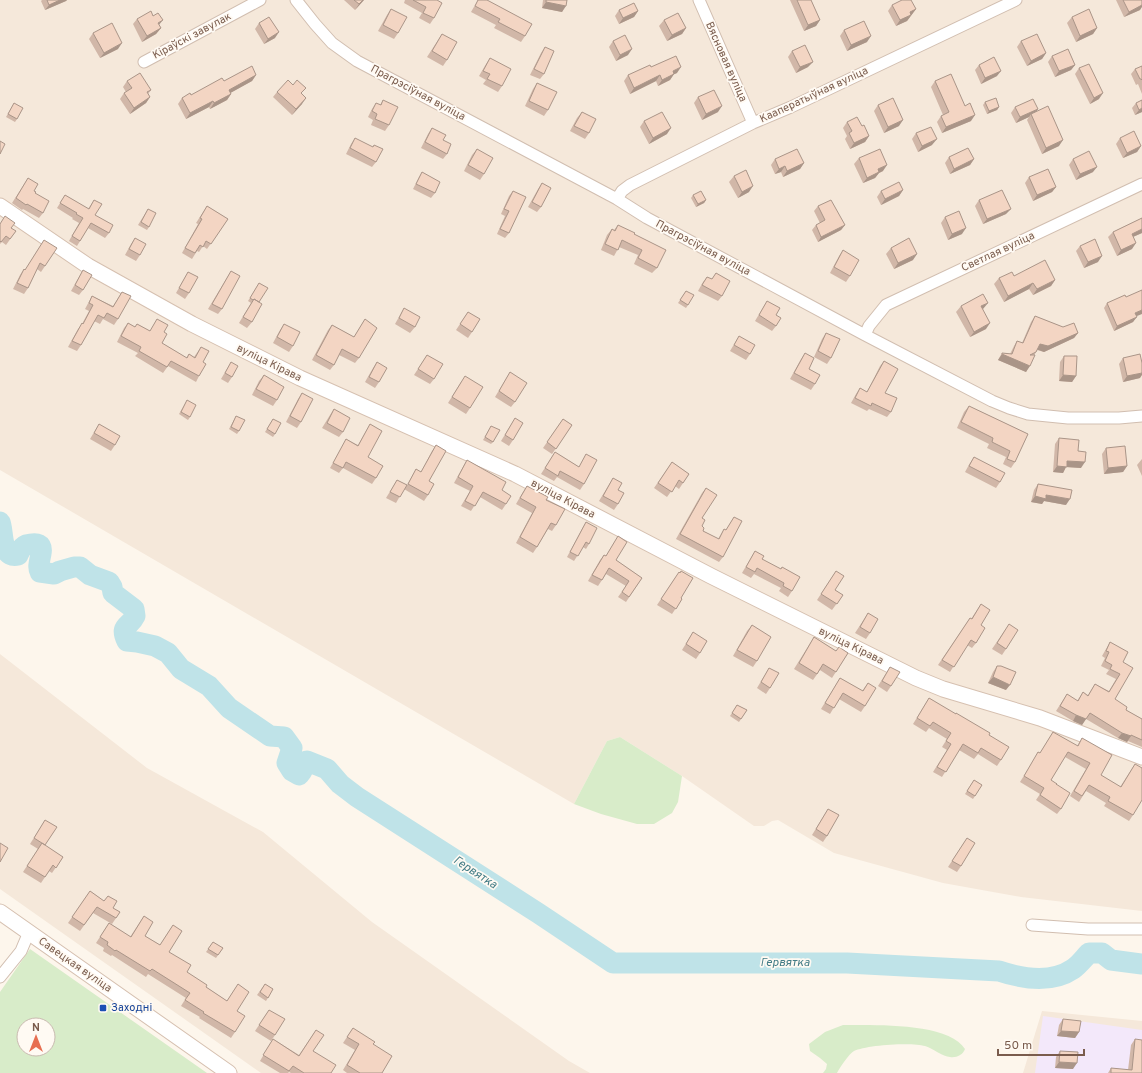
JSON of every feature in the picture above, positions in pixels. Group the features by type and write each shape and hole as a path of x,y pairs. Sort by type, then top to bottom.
{"street":[{"name":"Кіраўскі завулак","path":"144,62 260,0"},
{"name":"Прагрэсіўная вуліца","path":"296,0 314,24 332,43 357,61 617,199 647,218 865,335 992,401 1028,414 1068,418 1119,418 1142,416"},
{"name":"Вясновая вуліца","path":"699,0 753,123"},
{"name":"Кааператыўная вуліца","path":"617,199 622,191 630,185 753,123 791,107 1016,0"},
{"name":"Светлая вуліца","path":"865,335 869,326 886,306 1142,184"},
{"name":"вуліца Кірава","path":"0,206 88,266 192,324 300,378 515,474 710,576 916,678 943,689 1040,718 1142,757"},
{"name":"Савецкая вуліца","path":"0,912 229,1073"},
{"path":"1032,926 1088,929 1142,929"},
{"path":"0,977 21,951 29,932"}],"shaded area":[{"path":"0,0 1142,0 1142,911 1021,897 943,883 834,853 778,820 772,821 764,826 754,826 682,776 620,737 607,741 574,804 0,470"},
{"path":"0,654 147,768 263,832 372,922 569,1061 590,1073 261,1073 0,889"},
{"path":"1042,1011 1142,1021 1142,1073 1023,1073"},
{"path":"1043,1016 1142,1030 1142,1073 1035,1073"}],"green space":[{"path":"620,737 682,776 678,802 672,813 654,824 637,824 601,814 574,804 607,741"},
{"path":"30,949 207,1073 0,1073 0,992"},
{"path":"843,1025 890,1025 927,1030 943,1034 956,1040 965,1049 957,1056 947,1057 928,1047 919,1045 900,1044 868,1047 854,1051 837,1073 823,1073 827,1064 810,1051 809,1044 825,1032"}],"building":[{"path":"47,0 60,0 49,5"},
{"path":"354,0 363,0 359,4"},
{"path":"413,0 437,0 442,3 434,18 423,13 426,7"},
{"path":"478,0 487,0 532,24 525,36 498,22 500,19 475,6"},
{"path":"546,0 567,0 566,6 546,2"},
{"path":"797,0 811,0 820,20 808,25"},
{"path":"902,0 911,0 916,9 910,12 911,15 900,20 892,5"},
{"path":"1123,0 1142,0 1142,5 1129,12"},
{"path":"634,3 638,11 623,18 619,10"},
{"path":"391,9 407,17 398,33 383,25"},
{"path":"1089,9 1097,28 1080,36 1072,17"},
{"path":"151,11 153,16 158,13 163,20 158,23 161,28 147,36 137,19"},
{"path":"678,13 686,28 672,35 664,20"},
{"path":"269,17 279,32 268,39 259,23"},
{"path":"864,21 871,36 851,45 844,30"},
{"path":"112,23 122,43 104,53 93,33"},
{"path":"442,34 457,42 447,60 432,51"},
{"path":"1037,34 1046,53 1031,61 1021,41"},
{"path":"625,35 632,49 620,55 613,41"},
{"path":"805,45 813,62 800,67 792,51"},
{"path":"545,47 554,51 544,74 534,69"},
{"path":"1068,49 1075,65 1059,71 1052,56"},
{"path":"676,56 681,67 673,71 674,74 662,80 660,75 634,88 628,75 650,65 651,67"},
{"path":"994,57 1001,71 985,78 979,65"},
{"path":"490,58 511,69 502,86 487,79 490,74 483,71"},
{"path":"1089,64 1103,93 1094,98 1079,68"},
{"path":"252,66 256,75 229,90 231,94 214,103 213,101 190,113 182,98 190,93 191,95 222,78 224,81"},
{"path":"1142,66 1142,80 1135,69"},
{"path":"140,73 151,90 147,92 150,97 134,108 124,93 132,88 127,81"},
{"path":"951,74 965,106 970,103 975,115 946,127 941,116 949,112 935,81"},
{"path":"288,80 293,85 297,80 306,88 301,93 306,98 296,109 277,92"},
{"path":"537,83 557,92 548,110 529,101"},
{"path":"714,90 722,106 706,114 698,97"},
{"path":"893,98 903,120 888,127 878,105"},
{"path":"996,98 999,107 989,111 985,102"},
{"path":"1033,99 1038,109 1020,117 1015,107"},
{"path":"383,100 398,107 389,125 375,119 377,114 372,111 376,103 381,105"},
{"path":"1142,100 1142,108 1139,110 1136,103"},
{"path":"14,103 23,108 17,119 8,114"},
{"path":"1048,106 1063,140 1046,148 1031,114"},
{"path":"582,112 596,119 589,133 574,126"},
{"path":"662,112 671,128 653,138 644,121"},
{"path":"857,117 862,126 864,125 869,136 854,143 849,133 852,131 847,122"},
{"path":"931,127 937,139 922,146 916,133"},
{"path":"432,128 446,135 443,140 451,144 447,154 425,142"},
{"path":"1134,131 1141,146 1127,153 1120,138"},
{"path":"355,138 373,147 374,145 383,149 376,162 350,148"},
{"path":"0,141 5,144 0,154"},
{"path":"968,148 974,159 954,169 949,157"},
{"path":"477,149 493,158 484,174 468,165"},
{"path":"797,149 804,163 787,171 785,166 779,169 775,159"},
{"path":"880,149 887,165 878,169 879,172 867,178 859,158"},
{"path":"1089,151 1097,167 1080,174 1073,159"},
{"path":"1048,169 1056,187 1037,195 1029,177"},
{"path":"746,170 753,186 742,192 734,176"},
{"path":"422,172 440,182 435,193 416,184"},
{"path":"28,178 38,184 34,191 36,192 35,193 49,201 43,213 27,204 26,205 16,198"},
{"path":"899,182 903,190 885,199 881,191"},
{"path":"542,183 551,188 541,207 532,202"},
{"path":"1002,190 1011,209 987,219 979,200"},
{"path":"513,191 526,197 509,233 500,229 509,211 504,209"},
{"path":"701,191 706,200 698,204 693,195"},
{"path":"65,195 89,209 94,200 102,204 95,215 113,225 109,233 91,223 80,241 72,236 83,218 60,203"},
{"path":"831,200 845,225 821,237 816,225 825,220 818,206"},
{"path":"207,206 228,219 211,244 206,241 203,247 200,245 195,253 185,248 202,219 200,218"},
{"path":"148,209 156,213 149,227 141,222"},
{"path":"959,211 966,228 952,234 945,217"},
{"path":"5,216 15,223 11,228 16,231 10,239 6,236 1,242 0,224"},
{"path":"1142,218 1142,229 1132,234 1136,243 1121,250 1113,232"},
{"path":"618,225 666,250 657,268 638,258 642,250 622,240 618,250 605,244 612,229 615,231"},
{"path":"135,238 146,244 140,255 129,249"},
{"path":"909,238 917,254 898,263 891,248"},
{"path":"1095,239 1102,256 1088,262 1080,246"},
{"path":"44,240 57,248 45,266 40,263 28,288 17,283 24,269 25,270"},
{"path":"843,250 859,260 850,276 834,267"},
{"path":"1045,260 1055,280 1037,289 1033,283 1008,296 999,278 1012,272 1014,276"},
{"path":"83,270 92,275 83,290 75,285"},
{"path":"231,271 240,276 222,309 212,304"},
{"path":"188,272 198,277 189,293 179,288"},
{"path":"716,273 730,281 722,296 702,285 707,277 712,279"},
{"path":"259,283 268,288 259,302 250,298"},
{"path":"1142,290 1142,310 1135,313 1137,317 1117,326 1107,303 1125,295 1126,297"},
{"path":"686,291 694,295 688,305 680,300"},
{"path":"122,292 131,296 118,319 107,313 104,318 98,315 81,345 72,341 93,305 89,303 92,296 113,307"},
{"path":"983,294 988,303 981,306 990,323 974,332 961,306"},
{"path":"254,299 262,304 252,322 243,317"},
{"path":"767,301 780,308 776,315 781,318 776,326 759,315"},
{"path":"404,308 420,317 415,327 399,318"},
{"path":"468,312 480,319 472,332 460,324"},
{"path":"1035,316 1063,327 1074,323 1078,333 1048,346 1040,344 1036,352 1030,355 1035,355 1030,366 1002,354 1012,354 1017,341 1023,343"},
{"path":"157,319 168,325 164,332 167,334 162,343 187,358 189,354 195,358 201,347 209,351 203,362 206,364 199,376 171,361 167,367 139,351 141,347 121,336 128,323 135,327 137,324 150,331"},
{"path":"365,319 377,328 359,358 342,349 334,365 316,355 332,325 354,337"},
{"path":"284,324 300,332 293,346 277,337"},
{"path":"826,333 840,339 831,358 818,351"},
{"path":"739,336 755,345 750,354 734,345"},
{"path":"805,353 814,358 809,369 820,375 815,384 794,373"},
{"path":"1140,354 1142,373 1127,376 1123,358"},
{"path":"427,355 443,364 434,379 418,369"},
{"path":"1064,356 1077,356 1076,376 1063,375"},
{"path":"884,361 898,369 885,393 897,398 891,412 872,403 871,406 855,398 860,388 867,392"},
{"path":"231,362 238,366 232,377 225,373"},
{"path":"377,362 387,368 379,382 369,377"},
{"path":"510,372 527,383 515,402 499,391"},
{"path":"264,375 284,387 277,400 256,389"},
{"path":"465,376 483,387 470,408 452,397"},
{"path":"302,393 313,399 301,422 290,416"},
{"path":"187,400 196,405 190,417 181,412"},
{"path":"969,406 1028,434 1015,462 1007,459 1010,451 992,442 993,438 961,422"},
{"path":"334,409 350,418 343,432 327,423"},
{"path":"236,416 245,420 239,431 231,427"},
{"path":"515,418 523,423 513,440 505,435"},
{"path":"273,419 281,423 275,434 267,429"},
{"path":"563,419 572,425 556,449 547,442"},
{"path":"99,424 120,436 115,445 94,433"},
{"path":"370,424 382,431 368,457 383,466 376,478 346,462 343,468 333,463 346,439 358,446"},
{"path":"491,426 500,430 493,442 485,437"},
{"path":"1059,438 1079,440 1078,451 1086,452 1085,462 1067,461 1067,467 1057,466"},
{"path":"436,445 446,451 429,481 434,484 428,495 408,484 416,469 421,472"},
{"path":"1125,446 1127,466 1108,468 1106,448"},
{"path":"555,452 579,467 586,454 597,460 584,484 560,471 558,476 545,468"},
{"path":"974,457 1005,473 1000,482 969,466"},
{"path":"467,460 506,482 502,490 511,496 506,504 483,492 475,506 465,501 473,486 458,477"},
{"path":"672,462 689,474 683,483 679,480 672,492 658,483"},
{"path":"613,478 622,483 618,490 624,493 618,504 603,496"},
{"path":"397,480 407,485 400,497 390,492"},
{"path":"1038,484 1072,490 1070,499 1046,495 1046,499 1035,496"},
{"path":"527,486 548,497 546,500 565,509 556,525 551,523 537,547 520,537 536,507 520,498"},
{"path":"706,488 717,495 702,518 705,520 702,526 704,528 703,531 719,539 724,529 726,530 734,517 742,521 723,557 680,534"},
{"path":"586,522 597,528 589,544 586,542 578,556 570,552"},
{"path":"618,536 627,542 616,560 642,578 629,597 622,592 629,581 609,568 602,580 592,575"},
{"path":"755,551 764,556 762,559 781,569 782,567 800,577 792,591 783,586 784,583 757,568 755,572 746,567"},
{"path":"681,571 693,578 676,609 661,599"},
{"path":"836,571 844,576 835,590 843,595 837,604 821,594"},
{"path":"981,604 990,610 981,625 985,628 976,643 971,640 954,667 942,660"},
{"path":"868,613 878,619 870,633 860,627"},
{"path":"1009,624 1018,630 1006,649 997,643"},
{"path":"752,625 771,637 757,661 737,650"},
{"path":"693,632 707,641 700,653 686,644"},
{"path":"814,637 836,651 839,647 848,653 836,672 823,664 817,674 799,663"},
{"path":"1110,642 1128,652 1123,662 1133,668 1115,699 1127,707 1126,710 1142,719 1142,740 1122,733 1090,713 1086,719 1060,706 1067,694 1078,701 1083,692 1088,696 1095,684 1109,692 1120,674 1110,669 1112,665 1105,661 1109,652 1106,651"},
{"path":"997,666 1001,666 1016,672 1010,685 993,677"},
{"path":"890,667 900,672 891,686 882,681"},
{"path":"769,668 779,673 770,688 761,682"},
{"path":"840,678 863,691 868,683 876,688 865,706 843,693 834,708 825,703"},
{"path":"929,698 990,733 989,735 1009,747 1001,760 981,748 978,753 963,744 946,772 937,767 951,744 946,741 951,733 933,722 930,726 917,718"},
{"path":"737,705 747,710 741,719 732,713"},
{"path":"1053,732 1078,746 1082,738 1112,755 1101,775 1121,787 1135,764 1142,768 1142,800 1133,815 1108,801 1110,797 1089,785 1082,796 1074,791 1090,763 1068,752 1051,780 1070,793 1061,809 1040,795 1044,788 1024,776 1038,752 1040,753"},
{"path":"974,780 982,785 975,796 967,791"},
{"path":"828,809 839,815 827,836 816,829"},
{"path":"45,820 57,827 45,845 34,838"},
{"path":"967,838 975,843 961,866 952,861"},
{"path":"0,843 8,848 0,862"},
{"path":"42,843 63,857 56,868 53,865 45,877 27,866"},
{"path":"90,891 104,901 108,896 117,901 113,908 120,912 116,918 97,907 84,925 72,917"},
{"path":"144,916 153,922 145,936 160,945 173,925 182,931 169,952 191,965 187,972 207,985 206,987 227,1001 238,984 249,992 237,1011 245,1016 235,1032 203,1013 204,1012 185,1000 190,993 152,969 150,971 116,950 115,951 107,945 108,942 100,937 109,923 131,937"},
{"path":"213,942 223,948 218,955 208,949"},
{"path":"265,984 273,989 268,998 260,992"},
{"path":"269,1010 285,1019 275,1035 259,1025"},
{"path":"1063,1019 1081,1021 1079,1032 1061,1031"},
{"path":"353,1028 375,1042 373,1044 392,1056 382,1073 360,1073 347,1065 359,1044 347,1037"},
{"path":"316,1030 324,1035 313,1051 336,1065 331,1073 304,1073 293,1066 289,1071 263,1055 273,1039 299,1056"},
{"path":"1135,1039 1142,1040 1142,1073 1111,1073 1111,1068 1132,1070"},
{"path":"1060,1051 1078,1052 1077,1063 1059,1062"}],"waterway":[{"name":"Гервятка","path":"0,522 5,549 8,553 18,555 22,548 26,545 39,545 41,548 39,563 40,572 54,574 74,567 80,567 90,575 109,582 113,593 134,609 135,616 124,632 127,641 155,646 168,653 181,669 209,686 229,708 270,736 284,737 292,748 287,763 292,771 299,775 302,771 299,766 301,763 307,761 327,769 340,784 357,797 613,963 847,963 999,971 1037,979 1056,977 1064,974 1075,967 1089,953 1102,953 1111,960 1142,964"}],"place":[{"name":"Заходні","path":"103,1008"}]}
